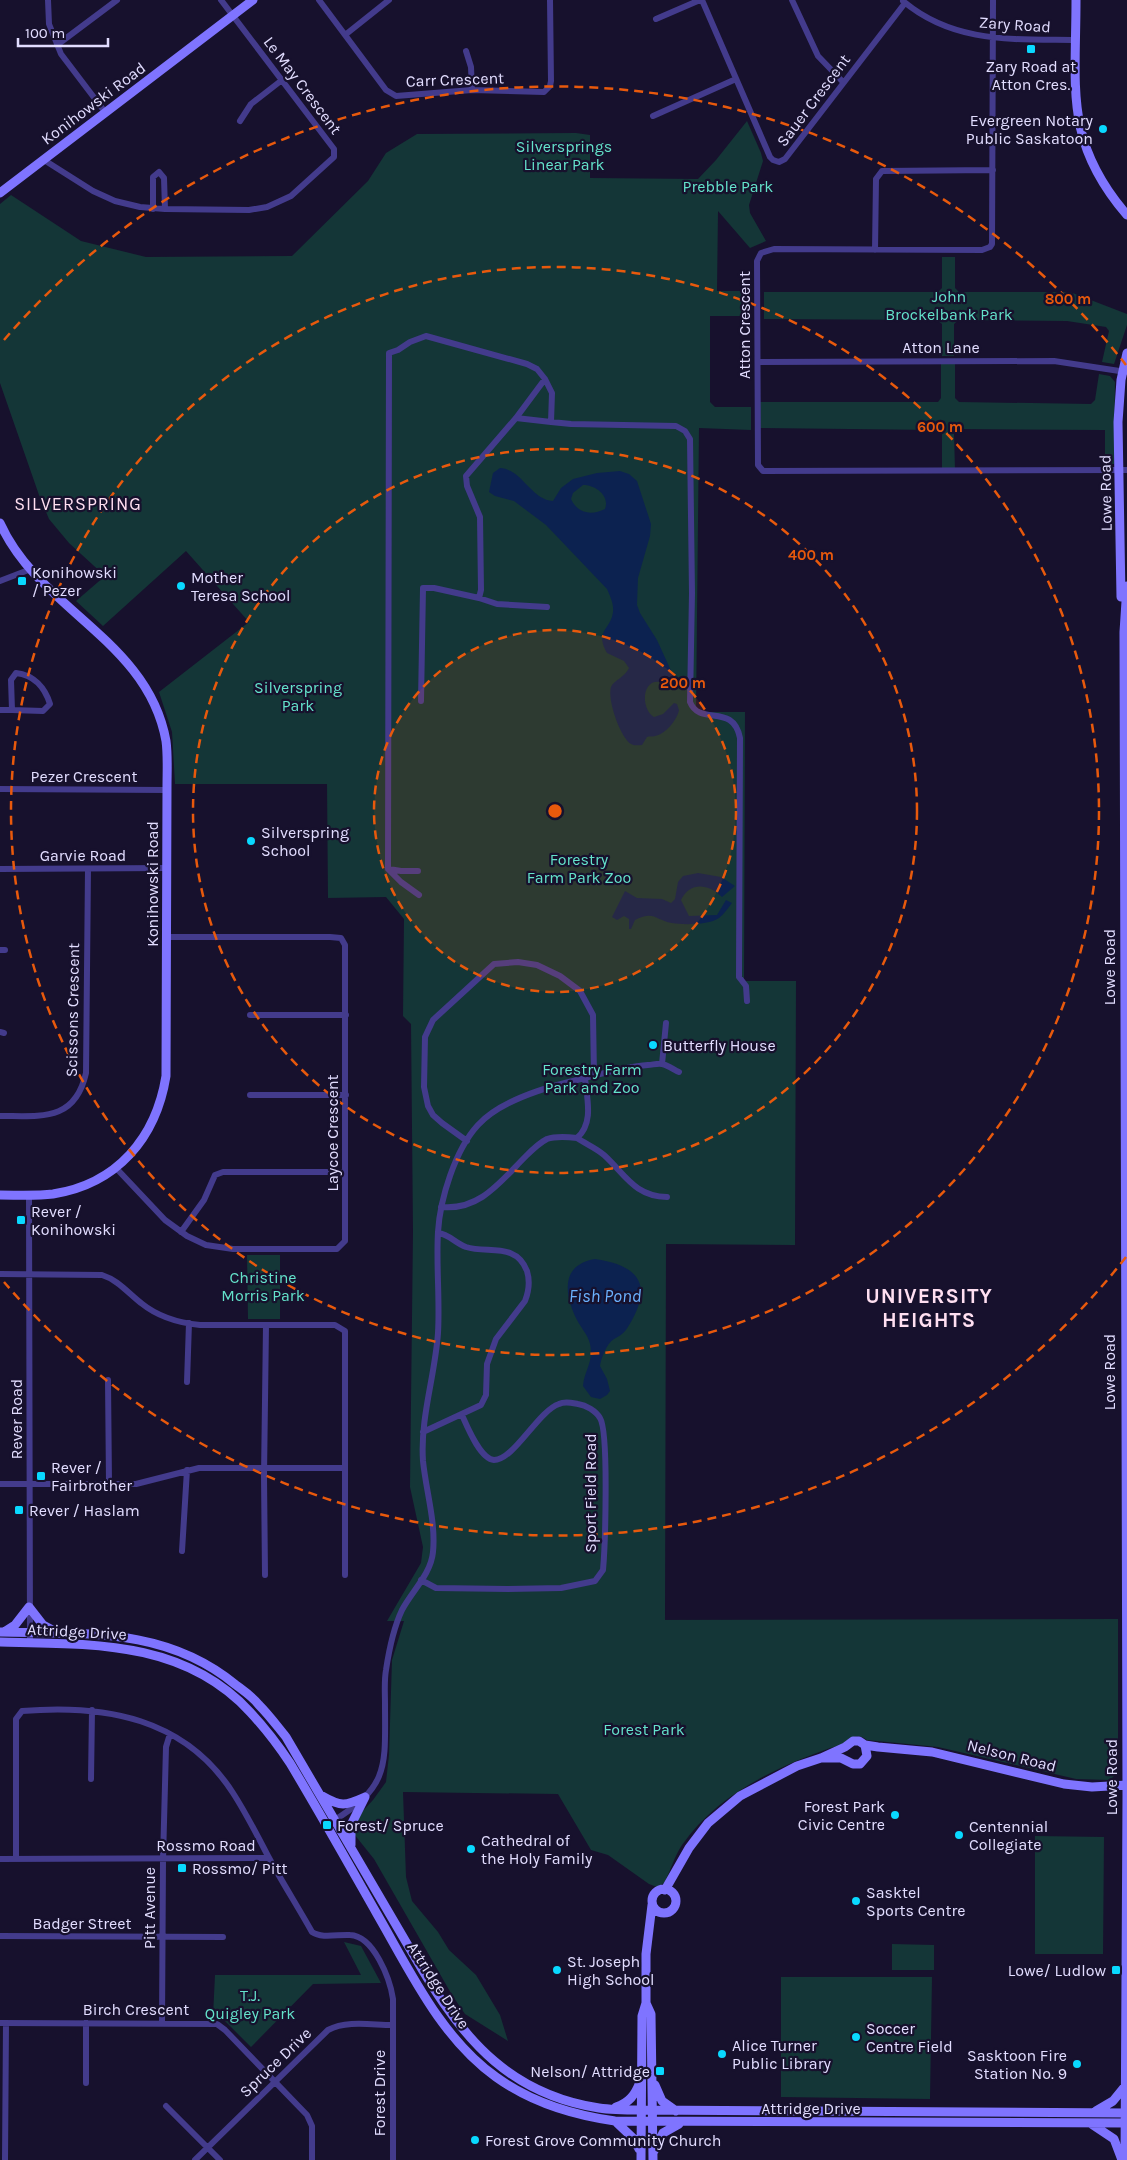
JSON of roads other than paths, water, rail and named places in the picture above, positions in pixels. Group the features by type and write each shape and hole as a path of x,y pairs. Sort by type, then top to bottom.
{"street":[{"path":"48,0 49,24 61,54 105,112"},
{"path":"57,45 118,0"},
{"name":"Le May Crescent","path":"44,160 104,197 153,209 249,210 267,207 284,200 298,190 334,157 333,146 221,0"},
{"name":"Konihowski Road","path":"0,193 253,0"},
{"name":"Carr Crescent","path":"319,0 391,94 396,96 472,90 544,92 547,90 550,81 550,0"},
{"path":"345,35 389,0"},
{"path":"656,19 701,0"},
{"name":"Sauer Crescent","path":"701,0 770,156 773,160 779,162 785,159 903,1"},
{"path":"792,0 818,56 843,82"},
{"name":"Atton Crescent","path":"993,0 993,240 990,247 982,250 774,249 761,253 757,261 757,461 759,469 763,471 1124,470"},
{"path":"1076,0 1076,101 1081,135 1101,181 1127,214"},
{"name":"Zary Road","path":"903,1 942,25 974,36 1076,40"},
{"path":"466,51 471,66 472,90"},
{"path":"653,116 736,79"},
{"path":"240,121 251,104 282,80"},
{"path":"876,250 876,180 882,171 993,170"},
{"path":"153,209 153,177 159,172 164,178 165,210"},
{"path":"419,895 401,882 388,869 389,353 426,336 527,364 538,369 546,379 552,393 550,422"},
{"name":"Lowe Road","path":"1124,632 1122,626 1124,470 1118,422 1127,353"},
{"name":"Atton Lane","path":"758,362 1054,361 1125,372"},
{"path":"479,598 481,574 480,517 466,486 466,476 516,418 546,379"},
{"path":"516,418 571,424 676,426 685,430 690,439 692,593 690,702 692,708 701,714 728,718 738,728 740,738 739,977 746,986 747,1001"},
{"name":"Konihowski Road","path":"0,523 12,546 31,569 122,655 148,691 160,718 166,742 167,790 166,1076 163,1097 155,1118 145,1137 116,1168 97,1180 54,1194 0,1195"},
{"path":"0,581 31,569"},
{"name":"Lowe Road","path":"1124,2160 1126,2123 1127,1785 1124,1506 1124,632 1127,586"},
{"path":"421,701 423,588 434,588 497,604 547,607"},
{"path":"0,710 43,711 50,704 45,690 26,674 16,673 11,680 12,710"},
{"name":"Pezer Crescent","path":"0,789 167,790"},
{"name":"Garvie Road","path":"0,869 167,868"},
{"name":"Scissons Crescent","path":"0,1116 45,1116 56,1113 71,1104 83,1086 86,1073 88,869"},
{"path":"388,869 418,871"},
{"name":"Laycoe Crescent","path":"116,1168 165,1220 181,1232 200,1242 224,1248 337,1248 343,1246 346,1237 346,945 340,938 167,937"},
{"path":"466,1141 433,1115 428,1106 424,1087 425,1037 434,1020 494,964 518,962 537,965 560,976 580,991 593,1015 594,1075"},
{"path":"250,1015 346,1016"},
{"path":"662,1064 666,1023"},
{"path":"327,1825 365,1797 375,1787 382,1773 385,1749 385,1675 392,1639 401,1613 429,1570 433,1552 433,1528 423,1462 423,1432 437,1344 438,1233 441,1207 449,1178 466,1141 478,1125 506,1106 551,1087 628,1067 662,1064 679,1072"},
{"path":"577,1138 585,1131 588,1120 585,1078"},
{"path":"250,1095 346,1095"},
{"path":"441,1207 458,1207 485,1196 531,1151 546,1140 554,1138 577,1138 602,1153 630,1183 639,1189 658,1197 667,1197"},
{"path":"181,1232 204,1200 215,1175 223,1172 345,1172"},
{"name":"Rever Road","path":"29,1195 30,1638"},
{"path":"423,1432 481,1405 486,1395 488,1364 496,1339 525,1301 529,1282 520,1258 511,1252 466,1247 444,1234 438,1233"},
{"path":"0,1274 96,1275 108,1277 147,1307 164,1316 188,1324 336,1325 345,1331 345,1576"},
{"path":"187,1382 188,1324"},
{"path":"266,1325 264,1468 266,1575"},
{"path":"108,1380 109,1484"},
{"name":"Sport Field Road","path":"421,1580 436,1588 561,1588 595,1581 602,1570 605,1456 604,1426 600,1417 584,1405 559,1404 545,1414 509,1453 502,1458 494,1460 481,1451 462,1415"},
{"path":"0,1484 150,1482 186,1470 345,1468"},
{"path":"182,1551 186,1470"},
{"path":"1,1632 15,1625 29,1607 43,1625 61,1633"},
{"name":"Attridge Drive","path":"1,1632 30,1638 133,1649 178,1663 212,1680 250,1711 271,1736 327,1825 428,2001 448,2030 470,2056 496,2077 537,2101 566,2112 615,2121 640,2122 1126,2123"},
{"name":"Attridge Drive","path":"0,1642 61,1633 106,1634 158,1643 189,1655 214,1669 258,1703 286,1737 443,2004 460,2028 494,2062 532,2086 559,2098 608,2109 676,2111 1126,2113"},
{"path":"16,1859 16,1719 22,1711 30,1710 92,1710 128,1716 170,1734 196,1752 218,1773 233,1793 269,1858"},
{"path":"91,1779 92,1710"},
{"name":"Pitt Avenue","path":"162,2023 166,1747 170,1734"},
{"name":"Nelson Road","path":"669,1891 689,1848 708,1823 740,1796 797,1766 821,1758 856,1740 865,1745 932,1752 962,1758 1064,1784 1092,1787 1127,1785"},
{"path":"865,1745 868,1756"},
{"path":"845,1747 844,1754 848,1762"},
{"name":"Nelson Road","path":"821,1758 841,1758 853,1764 860,1764 868,1756 890,1748"},
{"path":"321,1795 337,1804 344,1805 365,1797"},
{"path":"351,1848 351,1825 365,1797"},
{"name":"Rossmo Road","path":"0,1859 163,1860 269,1858 312,1932 319,1936 353,1935 364,1939 371,1946 390,1984 393,1999 392,2026"},
{"path":"641,2156 642,2016 646,2003 646,1954 648,1936 652,1905 655,1894 669,1891 676,1900 674,1907 660,1916 648,1936"},
{"path":"652,1905 657,1911 665,1913"},
{"name":"Badger Street","path":"0,1936 223,1937"},
{"path":"646,2003 651,2014 653,2157"},
{"path":"3,2023 5,2160"},
{"name":"Birch Crescent","path":"3,2023 217,2024 307,2114 311,2122 312,2160"},
{"path":"86,2023 86,2083"},
{"name":"Spruce Drive","path":"195,2160 328,2030 335,2026 349,2024 392,2026"},
{"name":"Forest Drive","path":"392,2026 392,2160"},
{"path":"608,2109 624,2104 634,2095 642,2072"},
{"path":"652,2072 656,2090 662,2101 676,2111"},
{"path":"1094,2112 1113,2101 1126,2086"},
{"path":"166,2106 220,2160"},
{"path":"615,2121 634,2139 641,2156"},
{"path":"653,2157 663,2133 673,2126 686,2122"},
{"path":"1090,2122 1114,2138 1124,2160"}],"water":[{"path":"500,468 508,470 514,473 539,496 553,501 561,488 573,479 597,473 620,471 629,474 637,481 651,524 650,536 638,578 637,605 657,640 678,686 678,689 673,690 664,683 654,682 646,690 645,702 654,717 663,714 674,703 677,704 679,710 670,726 659,735 647,737 642,745 633,745 627,740 619,726 611,700 611,687 629,668 624,661 607,653 603,645 604,631 612,618 613,612 607,589 546,525 514,501 495,496 489,492 493,473","holes":["583,485 597,489 604,496 606,500 605,509 590,513 581,510 574,504 571,499 573,493"]},
{"path":"698,873 721,877 735,886 722,897 706,887 694,887 681,900 689,916 717,915 726,900 732,903 719,918 703,923 683,924 666,922 646,916 635,920 631,929 629,929 629,919 624,916 617,920 612,917 625,891 637,898 662,899 671,903 675,899 678,882 683,876"},
{"name":"Fish Pond","path":"595,1259 612,1262 624,1267 639,1282 641,1291 639,1303 626,1330 611,1341 603,1355 600,1366 607,1379 610,1391 600,1399 591,1397 583,1386 591,1350 588,1338 573,1311 568,1292 570,1275 575,1268 583,1262"}],"place":[{"name":"Zary Road at Atton Cres.","path":"1031,49"},
{"name":"Evergreen Notary Public Saskatoon","path":"1103,129"},
{"name":"Konihowski / Pezer","path":"22,581"},
{"name":"Mother Teresa School","path":"181,586"},
{"name":"Silverspring School","path":"251,841"},
{"name":"Butterfly House","path":"653,1045"},
{"name":"Rever / Konihowski","path":"21,1220"},
{"name":"Rever / Fairbrother","path":"41,1476"},
{"name":"Rever / Haslam","path":"19,1510"},
{"name":"Forest Park Civic Centre","path":"895,1815"},
{"name":"Forest/ Spruce","path":"327,1825"},
{"name":"Centennial Collegiate","path":"959,1835"},
{"name":"Cathedral of the Holy Family","path":"471,1849"},
{"name":"Rossmo/ Pitt","path":"182,1868"},
{"name":"Sasktel Sports Centre","path":"856,1901"},
{"name":"St. Joseph High School","path":"557,1970"},
{"name":"Lowe/ Ludlow","path":"1116,1970"},
{"name":"Soccer Centre Field","path":"856,2037"},
{"name":"Alice Turner Public Library","path":"722,2054"},
{"name":"Sasktoon Fire Station No. 9","path":"1077,2064"},
{"name":"Nelson/ Attridge","path":"660,2071"},
{"name":"Forest Grove Community Church","path":"475,2140"}],"district":[{"name":"SILVERSPRING","path":"78,504"},
{"name":"UNIVERSITY HEIGHTS","path":"929,1308"}],"park label":[{"name":"Silversprings Linear Park","path":"564,155"},
{"name":"Prebble Park","path":"728,186"},
{"name":"John Brockelbank Park","path":"949,305"},
{"name":"Silverspring Park","path":"298,696"},
{"name":"Forestry Farm Park Zoo","path":"579,868"},
{"name":"Forestry Farm Park and Zoo","path":"592,1078"},
{"name":"Christine Morris Park","path":"263,1286"},
{"name":"Forest Park","path":"644,1729"},
{"name":"T.J. Quigley Park","path":"250,2004"}]}
